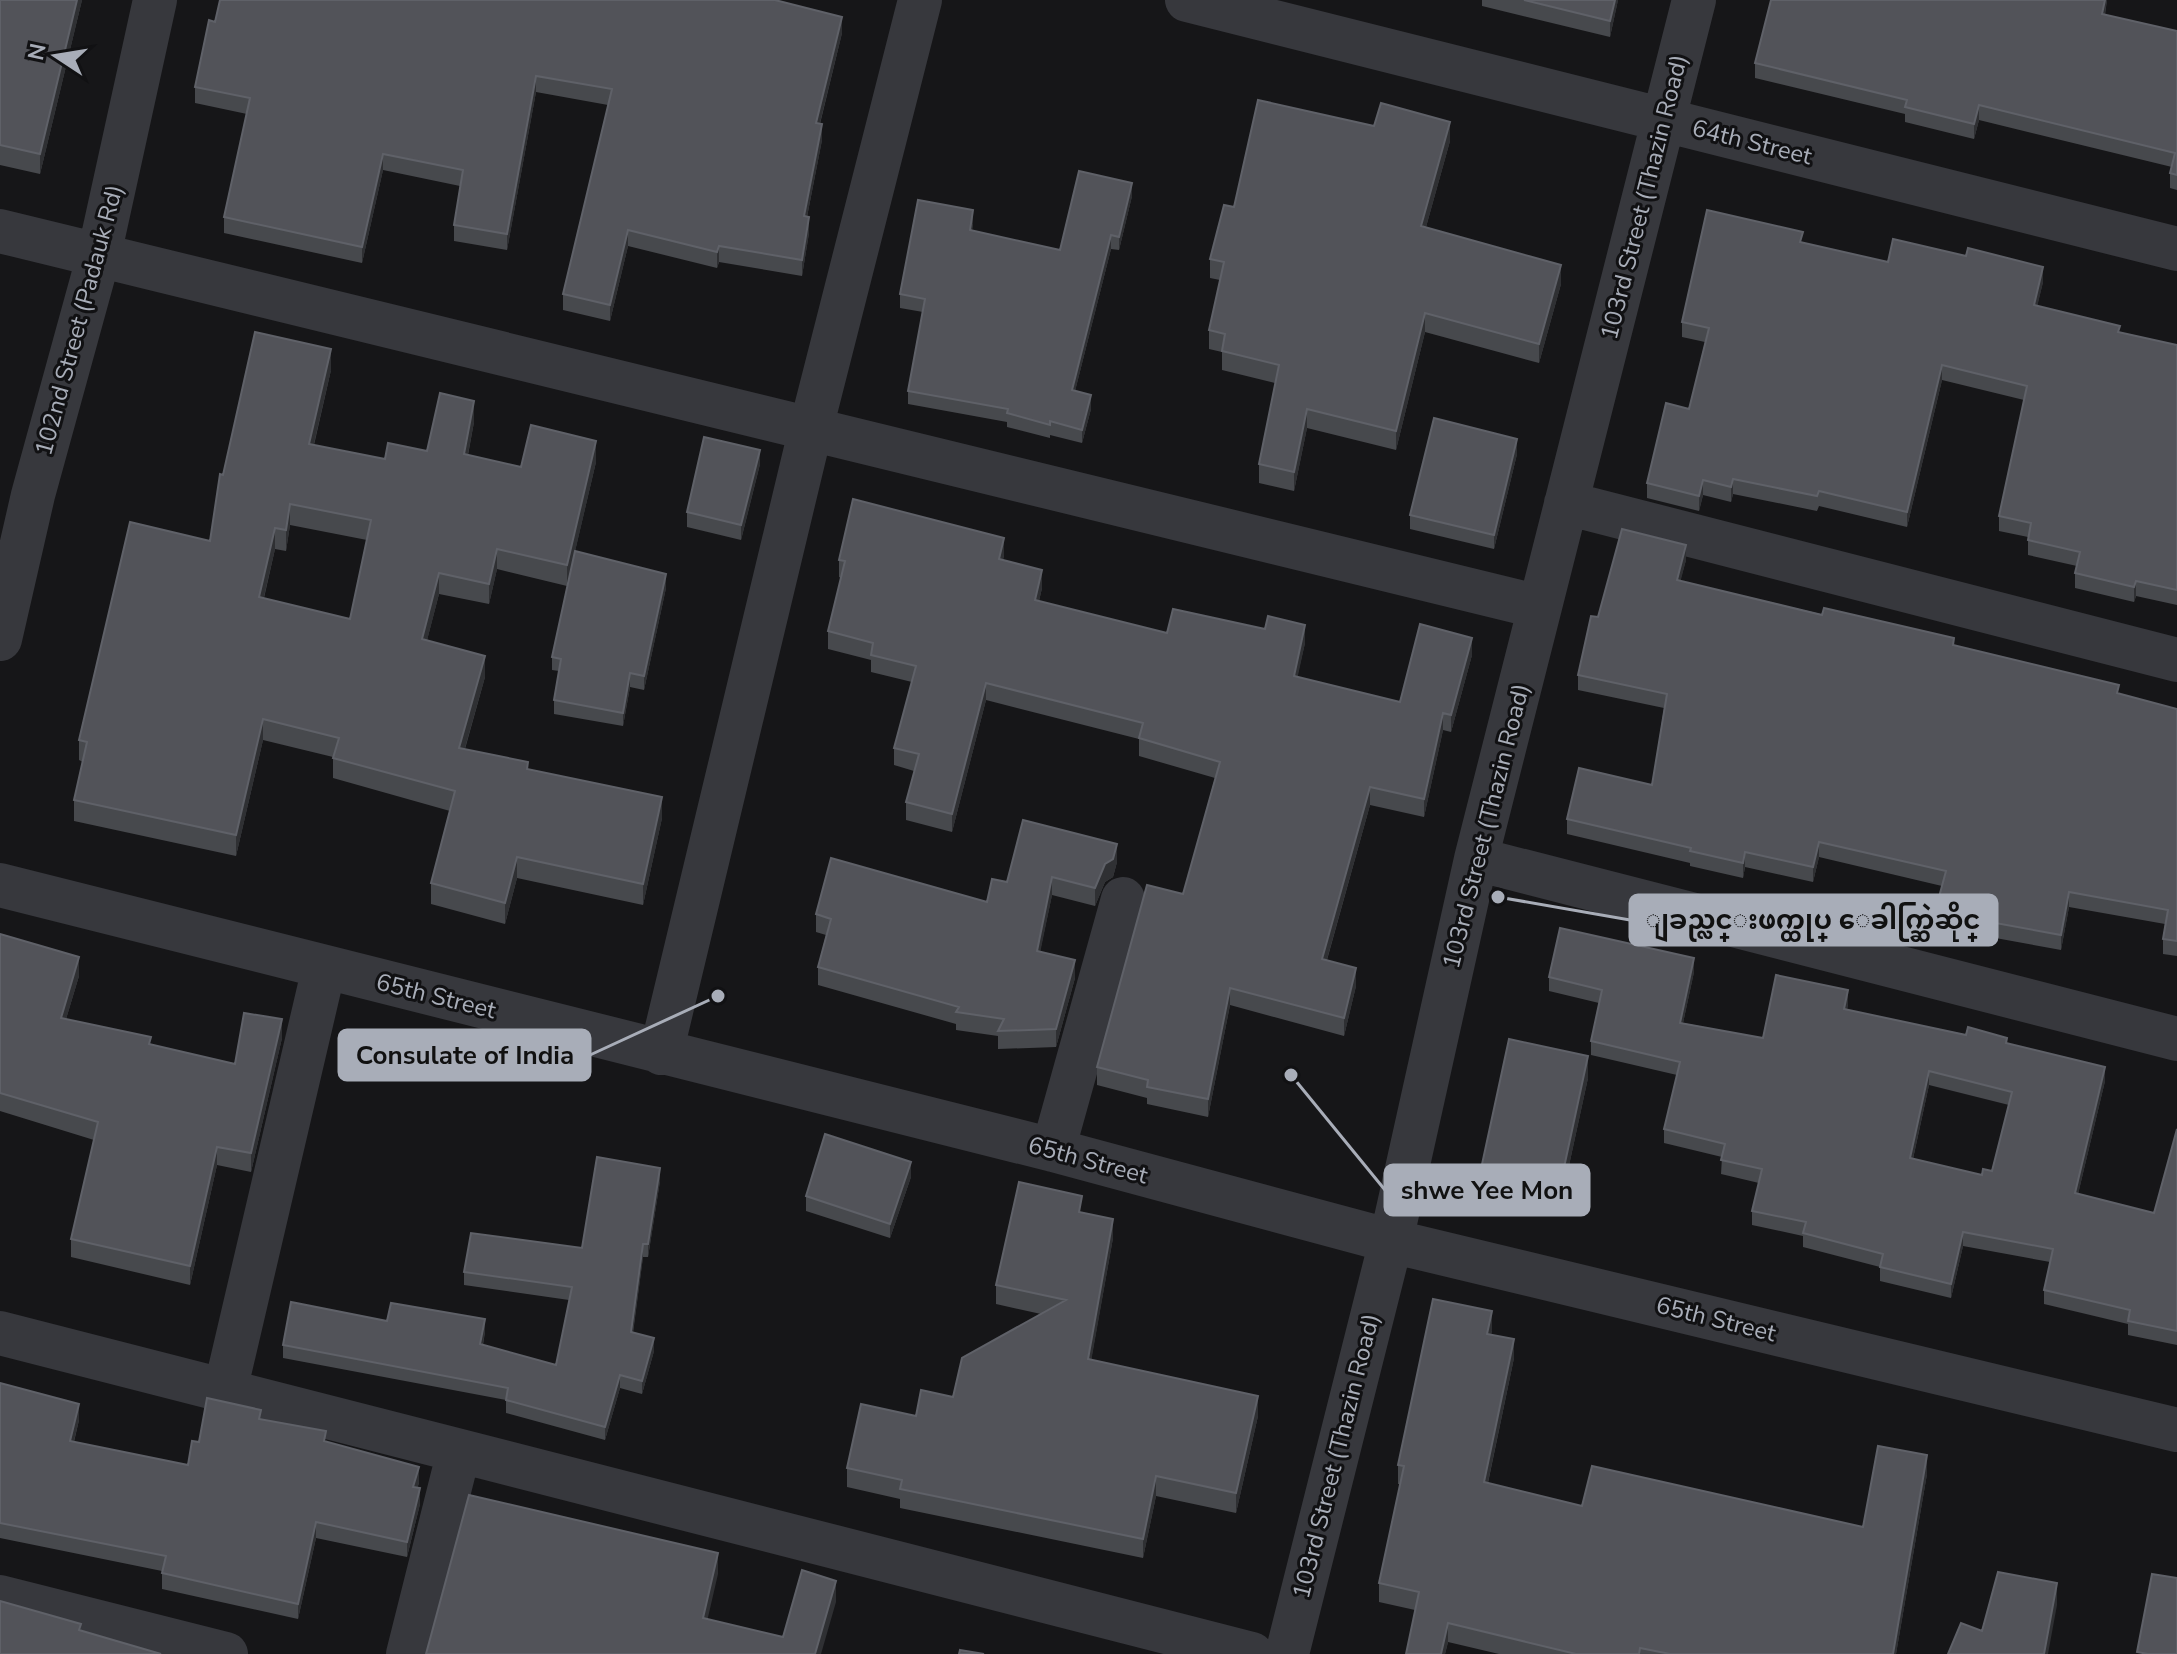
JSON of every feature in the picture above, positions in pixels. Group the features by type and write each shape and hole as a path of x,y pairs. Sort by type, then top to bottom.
{"street":[{"name":"102nd Street (Padauk Rd)","path":"0,639 16,492 99,255 155,0"},
{"path":"661,1053 811,428 920,0"},
{"name":"64th Street","path":"1187,0 2177,249"},
{"name":"103rd Street (Thazin Road)","path":"1287,1654 1391,1241 1476,859 1694,0"},
{"path":"0,231 1540,607"},
{"path":"1566,503 2177,660"},
{"path":"1476,859 2177,1039"},
{"name":"65th Street","path":"0,885 1053,1150 1391,1241 2177,1430"},
{"path":"1053,1150 1123,899"},
{"path":"225,1391 324,968"},
{"path":"0,1333 1252,1654"},
{"path":"408,1654 459,1451"},
{"path":"0,1597 226,1654"}],"building":[{"path":"0,0 77,0 40,154 0,145"},
{"path":"220,0 775,0 842,17 816,123 822,124 804,216 809,217 802,260 719,246 717,252 628,230 610,305 563,294 612,89 536,76 507,234 454,225 463,170 383,154 362,247 224,217 250,98 195,87 209,20 215,22"},
{"path":"1524,0 1615,0 1610,21"},
{"path":"1771,0 2105,0 2102,14 2177,31 2177,175 2170,173 2175,153 1979,105 1974,124 1905,107 1907,100 1755,63"},
{"path":"1258,100 1374,126 1381,103 1450,122 1421,226 1561,265 1539,344 1425,313 1396,431 1307,409 1294,472 1259,464 1279,365 1222,351 1225,334 1209,330 1224,262 1210,259 1224,205 1234,207"},
{"path":"1079,171 1132,183 1119,237 1111,235 1072,390 1091,395 1082,430 1007,413 1008,409 908,391 925,299 900,294 918,200 973,210 970,230 1060,250"},
{"path":"1707,210 1803,232 1800,242 1888,262 1893,239 1966,256 1968,248 2043,267 2034,305 2120,326 2118,332 2177,345 2177,590 2136,581 2134,587 2075,573 2080,552 2028,540 2031,523 1999,516 2027,386 1942,365 1907,512 1819,491 1817,496 1733,479 1731,487 1703,480 1699,496 1647,483 1666,403 1689,409 1709,328 1682,322"},
{"path":"255,332 331,349 309,444 385,459 388,443 427,451 440,393 474,401 464,454 521,467 531,425 596,441 567,565 497,549 489,584 439,573 422,639 485,656 459,748 528,762 527,769 662,797 643,884 517,857 505,903 431,883 455,791 333,758 339,738 263,719 236,835 74,800 87,742 79,740 130,522 210,541 220,474 223,475","holes":["290,504 371,520 350,619 259,597 275,528 286,530"]},
{"path":"1434,418 1517,439 1494,535 1410,515"},
{"path":"704,437 760,450 741,525 687,512"},
{"path":"853,499 1004,538 999,559 1042,570 1035,600 1167,633 1173,609 1265,629 1268,616 1305,625 1294,676 1400,702 1420,624 1472,638 1451,715 1443,713 1424,799 1370,787 1322,959 1356,968 1344,1018 1230,988 1208,1099 1147,1087 1148,1080 1097,1067 1147,885 1183,894 1220,762 1139,738 1143,723 986,683 952,814 906,802 919,754 894,748 916,666 871,655 873,643 828,631 845,561 839,560"},
{"path":"1622,529 1686,545 1677,580 1822,615 1824,608 1954,638 1953,645 2119,685 2117,693 2177,709 2177,941 2163,939 2168,910 2069,892 2061,935 1935,912 1946,871 1819,842 1813,867 1745,852 1743,863 1567,819 1579,768 1652,785 1667,694 1578,675 1591,616 1598,617"},
{"path":"575,551 666,574 644,676 630,673 623,713 554,700 561,659 552,657"},
{"path":"1023,820 1117,844 1113,859 1105,864 1095,888 1052,877 1037,951 1075,960 1056,1029 998,1031 1004,1019 956,1012 959,1007 818,967 831,919 816,914 831,858 987,902 992,879 1007,882"},
{"path":"1560,928 1694,958 1680,1023 1763,1038 1776,975 1848,990 1844,1009 1966,1035 1968,1027 2007,1038 2006,1043 2105,1067 2075,1193 2154,1213 2177,1129 2177,1331 2128,1321 2130,1310 2044,1290 2053,1249 1963,1232 1951,1284 1880,1267 1883,1254 1803,1233 1806,1222 1752,1211 1762,1169 1721,1160 1725,1144 1664,1129 1680,1062 1591,1041 1602,990 1549,977","holes":["1929,1071 2012,1092 1992,1171 1983,1169 1982,1175 1910,1158"]},
{"path":"0,934 79,957 61,1018 151,1037 149,1044 235,1064 244,1013 282,1019 251,1153 217,1147 190,1266 71,1239 98,1122 0,1093"},
{"path":"1509,1039 1588,1056 1560,1186 1481,1169"},
{"path":"825,1134 911,1162 890,1224 806,1196"},
{"path":"597,1157 660,1168 648,1244 643,1244 631,1332 654,1338 642,1381 620,1375 605,1427 506,1400 508,1388 283,1345 291,1302 387,1321 391,1303 485,1319 480,1344 556,1365 572,1287 464,1272 471,1233 582,1248"},
{"path":"1019,1182 1082,1196 1079,1212 1113,1219 1088,1359 1258,1396 1236,1493 1156,1476 1143,1539 900,1489 902,1480 847,1468 861,1404 916,1416 921,1390 953,1397 962,1358 1066,1300 996,1285"},
{"path":"1433,1299 1492,1311 1487,1334 1514,1339 1484,1482 1582,1506 1592,1466 1863,1527 1878,1446 1927,1455 1893,1654 1670,1654 1640,1648 1639,1654 1576,1654 1448,1623 1441,1654 1406,1654 1419,1592 1379,1583 1404,1466 1398,1465"},
{"path":"0,1383 79,1404 70,1441 188,1465 192,1441 199,1442 207,1398 261,1410 259,1419 326,1431 324,1441 419,1467 413,1487 420,1488 407,1542 316,1522 298,1604 162,1573 166,1556 0,1523"},
{"path":"469,1495 718,1553 703,1618 783,1637 802,1570 836,1581 815,1654 426,1654"},
{"path":"1998,1572 2057,1583 2044,1654 1948,1654 1961,1623 1982,1631"},
{"path":"2152,1574 2177,1578 2177,1654 2137,1652"},
{"path":"0,1601 81,1624 79,1630 161,1654 0,1654"},
{"path":"960,1650 984,1654 959,1654"}],"place":[{"name":"ျခည္လင္းဖက္ထုပ္ ေခါက္ဆြဲဆိုင္","path":"1498,897"},
{"name":"Consulate of India","path":"718,996"},
{"name":"shwe Yee Mon","path":"1291,1075"}]}
